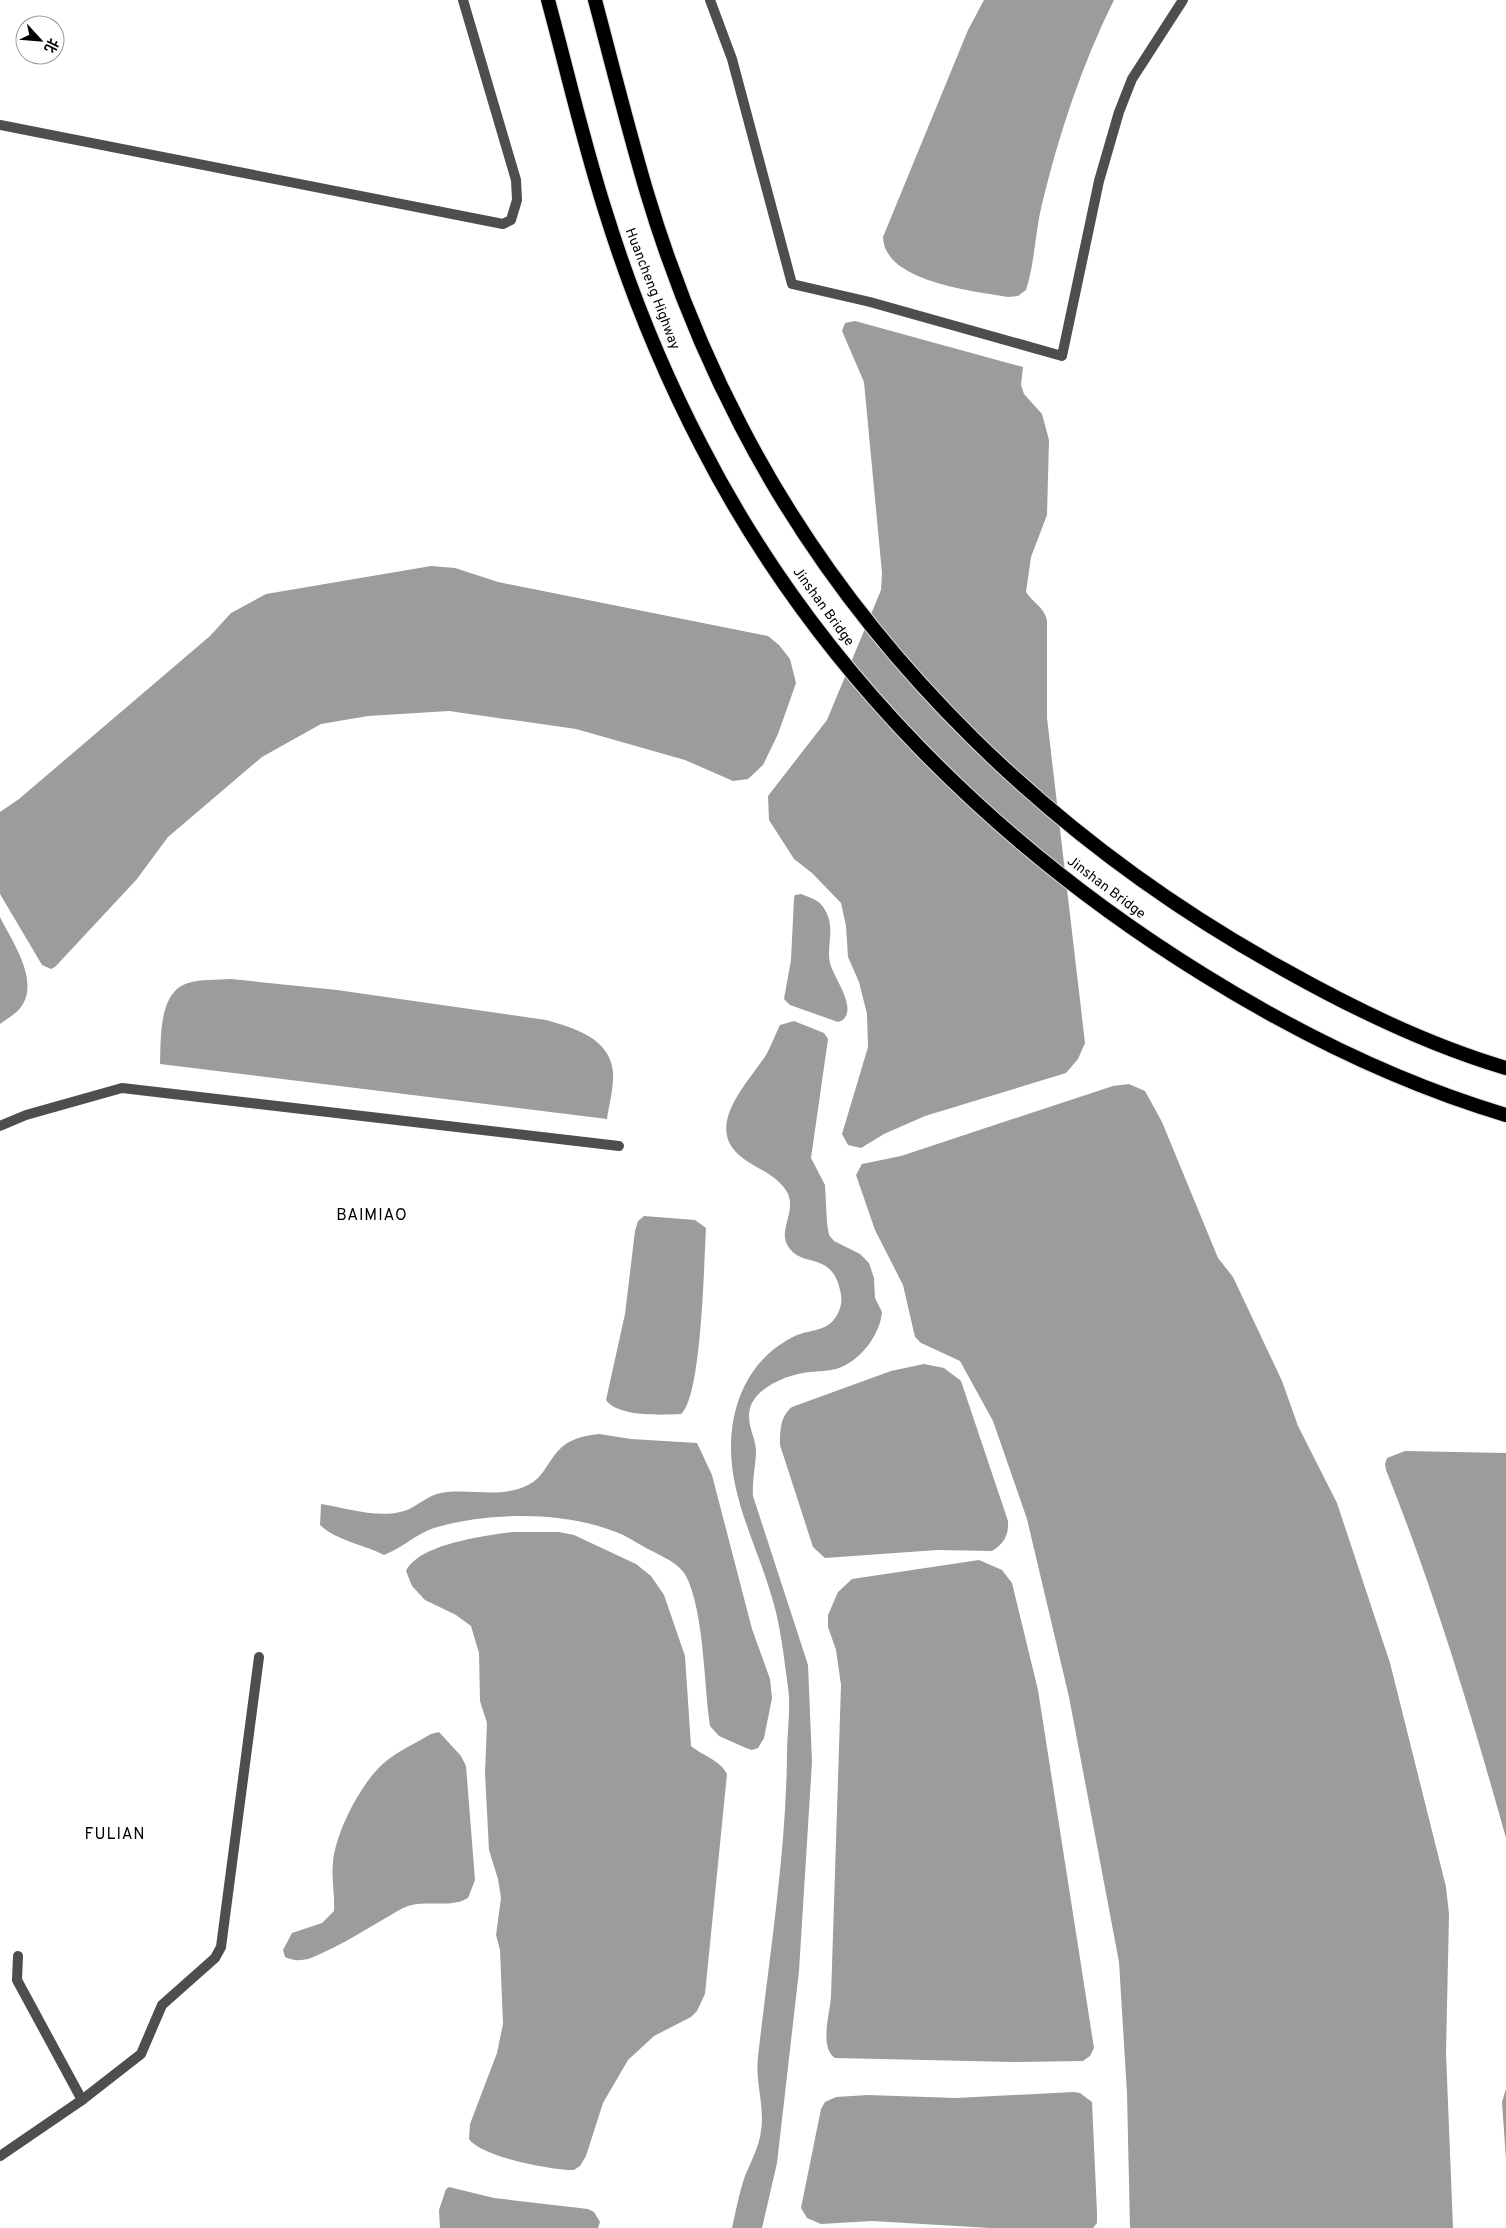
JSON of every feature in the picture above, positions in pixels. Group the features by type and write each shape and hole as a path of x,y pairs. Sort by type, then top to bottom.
{"highway":[{"name":"Huancheng Highway","path":"548,0 605,210 650,334 701,446 720,482 775,568"},
{"name":"Huancheng Highway","path":"595,0 648,196 692,317 745,434 812,543"},
{"name":"Jinshan Bridge","path":"812,543 895,654 964,730 1027,789 1113,859 1210,926 1320,990 1414,1035 1506,1068"},
{"name":"Jinshan Bridge","path":"775,568 822,635 900,729 990,818 1086,895 1186,964 1298,1030 1397,1077 1506,1115"}],"street":[{"path":"0,125 504,224 511,220 516,207 516,180 463,0"},
{"path":"710,0 732,59 792,284 870,302 1062,356 1099,181 1119,112 1132,79 1182,0"},
{"path":"0,1126 26,1115 122,1088 619,1146"},
{"path":"0,2156 82,2100 141,2054 162,2006 215,1958 221,1947 259,1657"},
{"path":"18,1956 17,1980 82,2100"}],"shaded area":[{"path":"984,0 1114,0 1102,24 1072,100 1056,152 1042,204 1026,290 1018,296 1008,297 933,282 914,274 898,265 887,252 883,237 968,30"},
{"path":"855,321 1023,367 1021,385 1024,394 1042,414 1049,440 1047,515 1031,557 1026,592 1041,608 1047,620 1047,718 1085,1043 1078,1059 1066,1073 925,1116 884,1134 861,1148 848,1145 842,1134 868,1047 867,1014 859,982 848,957 846,926 841,903 812,873 794,859 769,820 768,796 827,720 881,590 882,573 864,382 842,331 845,323"},
{"path":"431,566 455,568 498,582 768,636 779,645 790,659 796,683 778,734 763,765 748,779 733,781 685,760 576,729 449,711 368,716 321,724 262,757 168,837 137,879 55,967 51,969 42,965 0,894 0,812 19,799 210,636 231,613 266,594"},
{"path":"801,894 821,904 828,917 830,924 830,963 843,992 847,1007 847,1014 843,1020 838,1022 790,1005 784,999 791,960 794,898 795,895"},
{"path":"0,917 22,960 27,983 27,994 21,1007 0,1024"},
{"path":"231,979 337,990 546,1020 579,1031 598,1043 610,1060 613,1084 607,1119 160,1064 161,1030 166,1006 171,996 178,988 188,983 204,980"},
{"path":"794,1021 824,1033 828,1039 811,1158 825,1185 829,1235 834,1241 860,1254 869,1263 874,1278 875,1298 882,1312 873,1338 861,1354 836,1369 802,1373 775,1382 759,1393 750,1408 749,1414 756,1450 753,1496 808,1665 812,1762 799,1971 777,2163 762,2228 732,2228 743,2182 757,2148 762,2122 757,2066 784,1830 789,1704 784,1655 776,1611 746,1524 735,1485 732,1465 732,1428 740,1395 757,1367 768,1354 781,1344 797,1335 821,1329 828,1325 839,1312 841,1295 837,1281 826,1266 796,1255 790,1249 785,1236 790,1207 790,1199 787,1192 776,1179 748,1162 735,1151 728,1139 726,1127 735,1101 766,1055 780,1025"},
{"path":"1129,1084 1145,1091 1162,1122 1218,1258 1233,1277 1282,1381 1298,1426 1337,1503 1390,1663 1446,1887 1449,1914 1446,2053 1453,2228 1130,2228 1127,2093 1119,1962 1069,1697 1027,1519 993,1421 960,1361 921,1343 915,1337 903,1285 875,1230 856,1175 862,1164 901,1156 1113,1086"},
{"path":"644,1216 695,1220 706,1228 698,1356 688,1403 681,1414 641,1414 630,1412 612,1406 606,1400 625,1314 635,1231 638,1221"},
{"path":"924,1364 944,1368 961,1381 1008,1521 1008,1531 1005,1539 992,1551 937,1550 825,1558 813,1547 780,1445 785,1415 792,1407 891,1371"},
{"path":"599,1434 631,1439 697,1443 712,1475 752,1629 770,1679 772,1698 764,1738 758,1748 752,1750 719,1736 710,1726 700,1628 692,1591 683,1571 670,1561 627,1537 593,1524 571,1520 524,1516 500,1517 477,1519 434,1528 384,1555 342,1539 320,1525 321,1504 384,1514 404,1511 441,1493 496,1492 518,1489 533,1482 566,1444 582,1437"},
{"path":"1405,1451 1506,1453 1506,1838 1436,1606 1386,1470 1387,1458"},
{"path":"512,1532 559,1532 574,1535 636,1564 651,1576 664,1595 685,1656 691,1746 720,1765 727,1774 705,1994 697,2011 691,2017 654,2036 628,2060 603,2103 586,2156 580,2166 574,2170 550,2168 502,2157 476,2146 469,2139 470,2124 497,2053 503,2024 500,1950 496,1935 501,1898 498,1879 489,1850 485,1773 487,1723 480,1701 479,1653 471,1626 456,1615 425,1600 412,1586 406,1571 413,1562 424,1554 438,1548 470,1539"},
{"path":"979,1560 1002,1570 1012,1583 1038,1690 1094,2048 1090,2056 1083,2061 1014,2062 835,2058 830,2053 826,2038 831,1997 841,1685 836,1650 828,1627 828,1615 838,1592 852,1579"},
{"path":"439,1732 461,1756 466,1766 475,1880 468,1898 452,1903 409,1906 311,1958 298,1960 285,1957 283,1950 292,1933 322,1923 334,1911 333,1868 335,1850 345,1822 359,1794 376,1770 390,1758 431,1734"},
{"path":"1506,2089 1506,2160 1502,2102"},
{"path":"1080,2093 1092,2102 1097,2213 1097,2223 1093,2228 990,2228 872,2221 821,2224 807,2218 801,2208 821,2109 825,2102 836,2097 868,2095 956,2098"},
{"path":"449,2187 494,2198 588,2209 594,2212 600,2222 598,2228 440,2228 439,2210 446,2189"}],"district":[{"name":"BAIMIAO","path":"372,1216"},
{"name":"FULIAN","path":"115,1835"}]}
